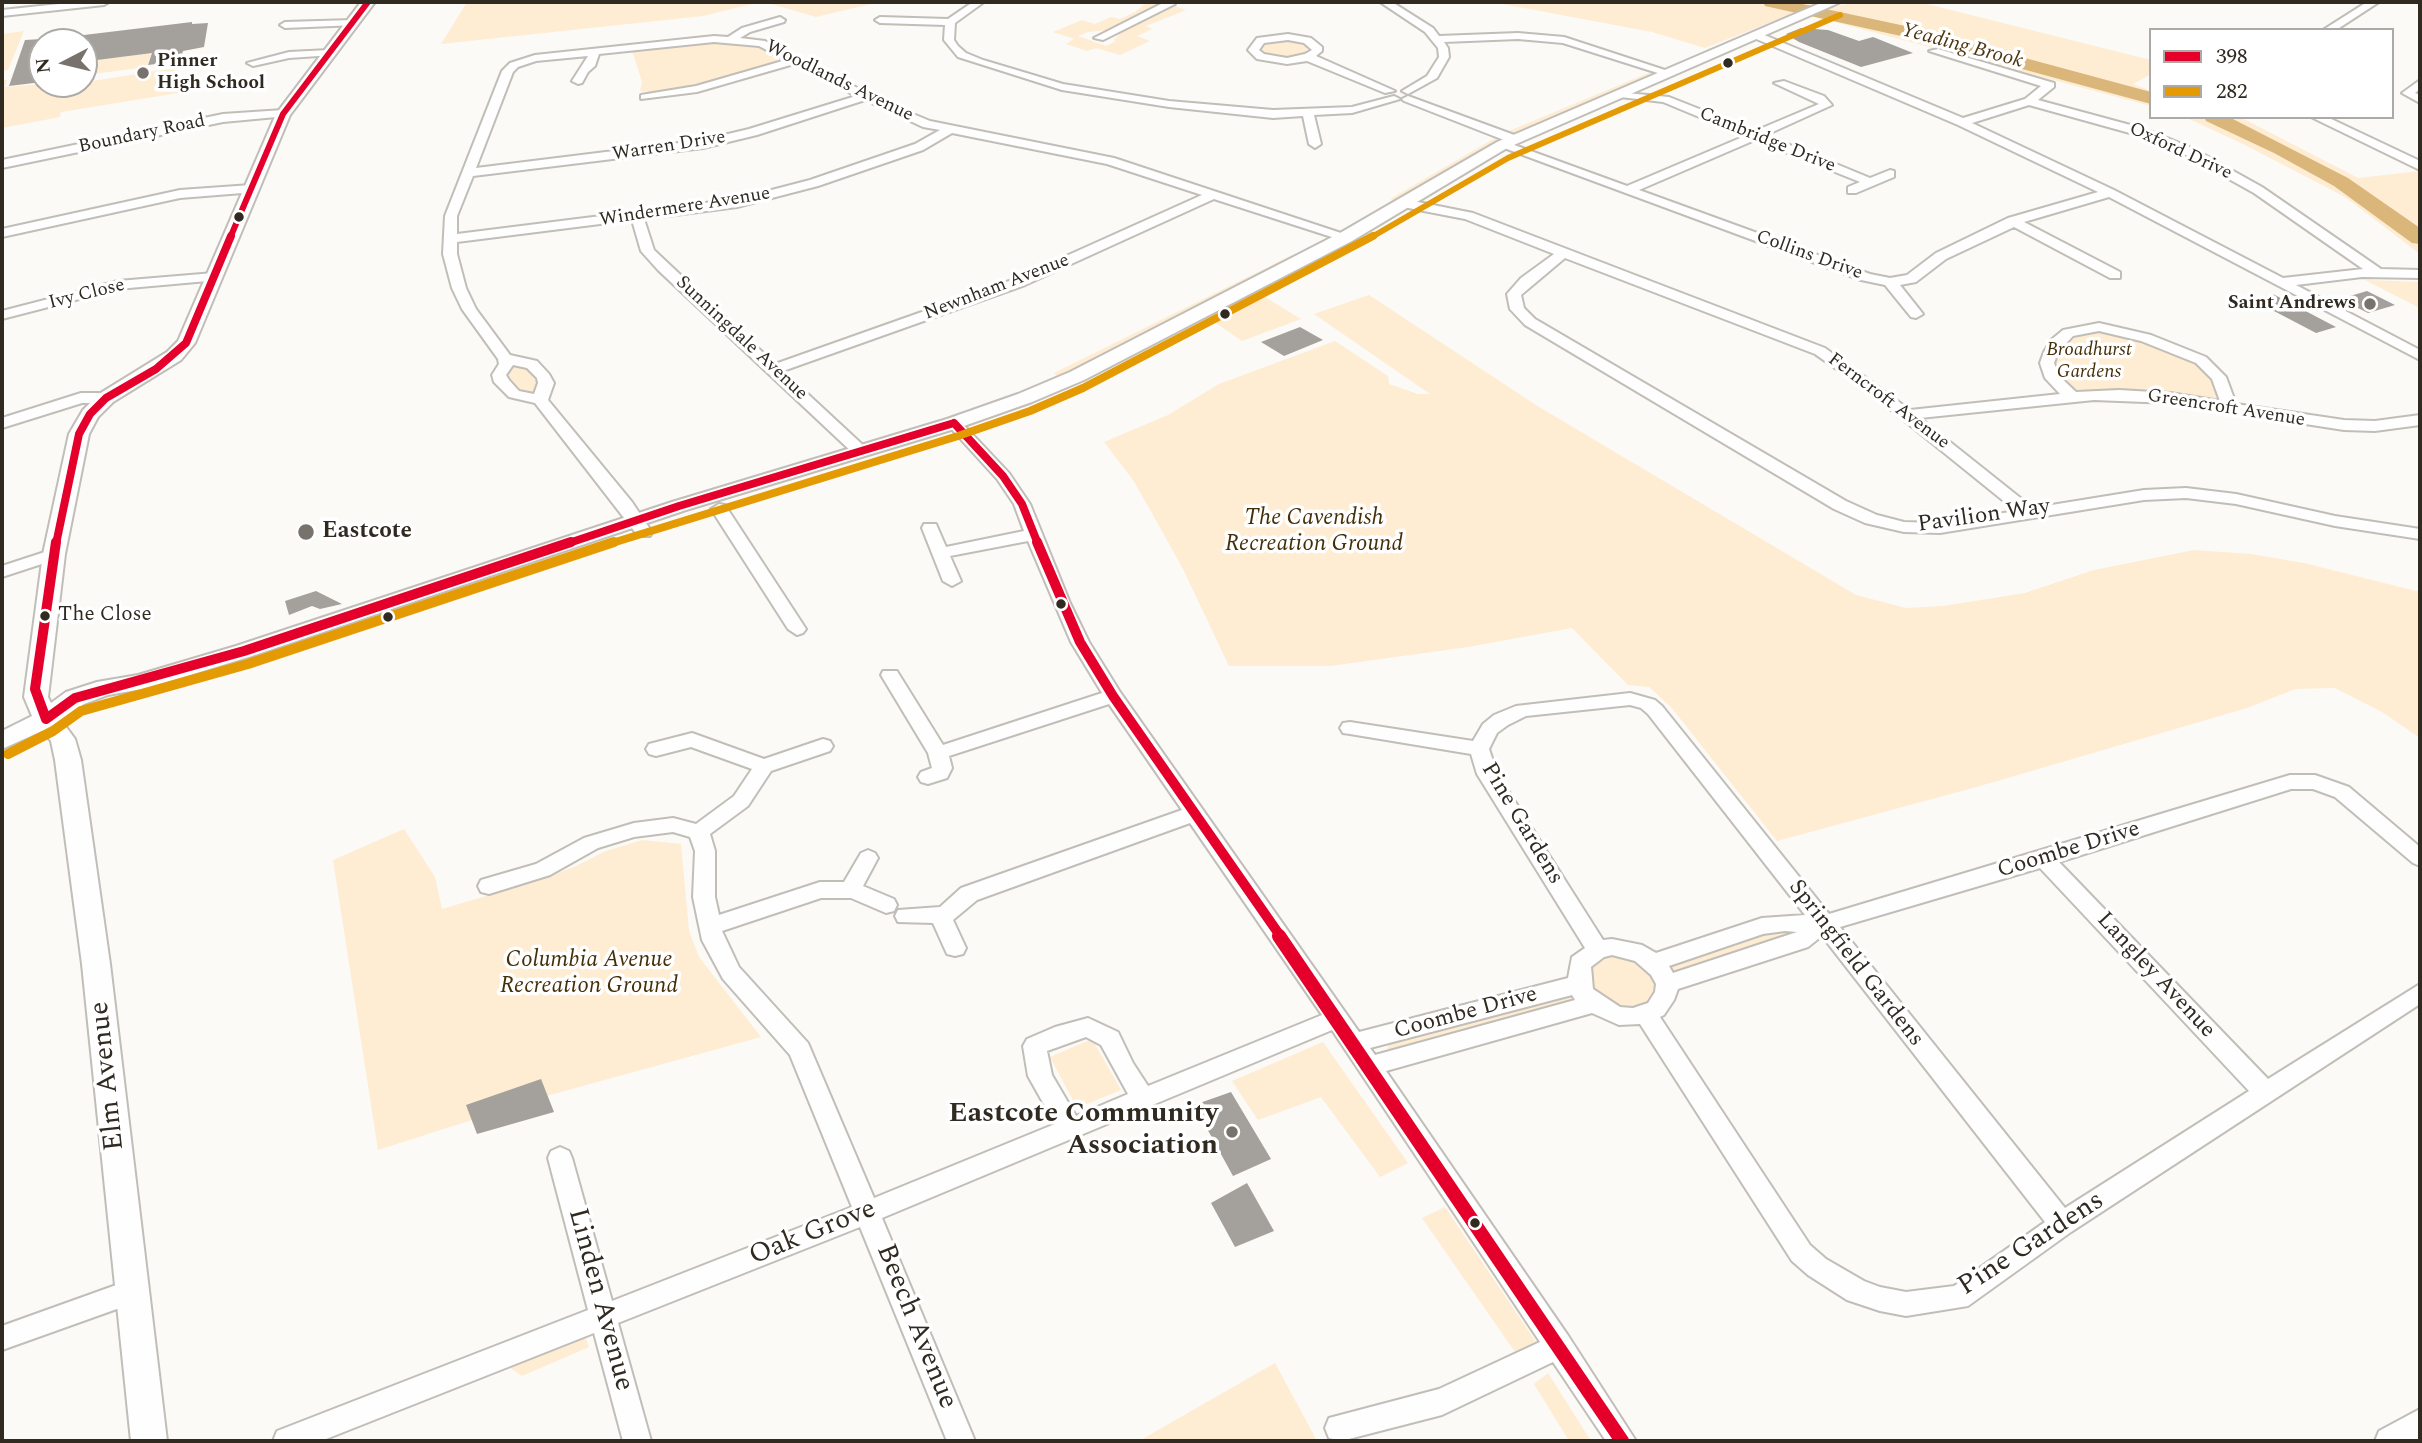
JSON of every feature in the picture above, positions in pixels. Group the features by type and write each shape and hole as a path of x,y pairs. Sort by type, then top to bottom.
{"street":[{"path":"2,13 59,4 104,2"},
{"name":"Elm Avenue","path":"149,1441 96,964 68,760 63,739 46,719 35,690 54,554 79,434 90,414 106,398 174,356 186,343 283,114 368,2"},
{"path":"880,20 950,22 979,2"},
{"path":"950,22 949,40 962,55 1036,79 1087,92 1207,108 1308,114 1352,110 1392,95 1408,95 1431,78 1439,68 1444,57 1438,39 1418,22 1385,2"},
{"path":"2,741 46,719 75,698 119,684 140,682 640,526 1025,398 1077,376 1346,237 1508,142 1834,2"},
{"path":"2331,28 2374,2"},
{"path":"1099,38 1172,3"},
{"path":"732,39 746,30 780,20"},
{"path":"285,25 353,23"},
{"path":"1438,39 1518,36 1564,40 1668,73"},
{"path":"1758,36 1962,122 2110,193 2420,356"},
{"path":"1308,57 1317,51 1317,47 1298,38 1270,38 1253,46 1256,54 1270,60 1287,61 1308,57 1392,95"},
{"name":"Woodlands Avenue","path":"540,400 514,394 502,382 499,375 506,364 505,359 469,309 459,288 450,254 451,216 508,71 514,65 535,58 732,39 761,43 908,117 950,129 1110,161 1346,237"},
{"path":"578,81 583,70 591,64 595,51"},
{"path":"1934,51 2050,85 2029,101 1962,122"},
{"path":"253,63 289,55 329,53"},
{"path":"645,97 697,89 797,60"},
{"path":"1651,80 1657,83 1665,99"},
{"path":"1628,191 1826,105 1820,98 1780,83"},
{"path":"2420,83 2405,93 2420,100"},
{"name":"Cambridge Drive","path":"1620,94 1665,99 1870,183"},
{"name":"Collins Drive","path":"1408,95 1508,142 1628,191 1866,277 1890,282 1911,279 1941,256 2030,214 2110,193"},
{"name":"Warren Drive","path":"467,173 703,144 753,132 866,96"},
{"name":"Oxford Drive","path":"2029,101 2110,121 2188,152 2258,190 2376,272"},
{"name":"Boundary Road","path":"2,164 223,118 283,114"},
{"path":"1308,114 1315,144"},
{"path":"2321,119 2420,166"},
{"name":"Windermere Avenue","path":"450,239 737,203 778,193 919,148 950,129"},
{"path":"2401,156 2420,153"},
{"path":"1852,190 1891,174"},
{"path":"2,233 180,194 251,189"},
{"name":"Newnham Avenue","path":"774,369 1020,282 1214,194"},
{"name":"Ferncroft Avenue","path":"1441,195 1457,213"},
{"name":"Ferncroft Avenue","path":"1403,203 1457,213 1820,351 1907,415 2029,513"},
{"name":"Sunningdale Avenue","path":"637,217 648,251 860,451"},
{"path":"2013,222 2115,275"},
{"name":"Pavilion Way","path":"1565,252 1526,281 1514,294 1517,309 1530,322 1840,505 1871,519 1904,527 1940,528 2144,495 2186,493 2235,499 2334,521 2420,534"},
{"path":"2280,284 2376,272 2420,274"},
{"name":"Ivy Close","path":"2,315 118,285 214,276"},
{"path":"1890,282 1916,314"},
{"path":"2072,397 2052,377 2047,363 2051,352 2056,343 2068,333 2099,327 2146,338 2201,360 2219,377 2230,407"},
{"path":"505,359 532,364 537,369 546,383 540,400 640,526"},
{"name":"Greencroft Avenue","path":"1907,415 2094,395 2144,396 2344,425 2375,426 2420,420"},
{"path":"2,423 81,398 106,398"},
{"path":"954,423 1003,476 1022,504 1066,612 1113,696 1370,1066 1622,1441"},
{"path":"719,509 797,629"},
{"path":"930,528 952,581"},
{"path":"942,553 1035,534"},
{"path":"2,572 54,554"},
{"path":"890,675 937,753 942,768 940,773 928,777"},
{"path":"937,753 1113,696"},
{"name":"Pine Gardens","path":"1598,950 1487,774 1479,749 1490,729 1500,720 1524,710 1630,699 1648,705"},
{"name":"Springfield Gardens","path":"1648,705 1655,710 2062,1224"},
{"path":"2,726 15,721 46,719"},
{"path":"1350,728 1479,749"},
{"path":"656,749 692,740 764,766"},
{"path":"489,886 543,870 611,836 673,825 699,832 741,801 764,766 823,746"},
{"name":"Coombe Drive","path":"1654,962 1762,926 1785,923 1823,924 2045,859 2290,782 2315,782 2330,786 2354,801 2420,858"},
{"path":"906,916 945,915 969,894 1195,813"},
{"name":"Beech Avenue","path":"699,832 705,851 704,897 709,927 720,957 731,974 800,1050 869,1212 961,1441"},
{"path":"850,890 868,858"},
{"name":"Langley Avenue","path":"2045,859 2266,1093"},
{"path":"709,927 820,890 850,890 886,905"},
{"path":"940,916 955,948"},
{"name":"Coombe Drive","path":"1667,984 1800,942 1823,924"},
{"path":"1627,949 1654,962 1667,984 1663,1002 1646,1014 1619,1016 1593,1004 1578,984 1580,963 1598,950 1627,949"},
{"name":"Coombe Drive","path":"1354,1043 1578,984"},
{"name":"Pine Gardens","path":"1646,1014 1801,1253 1817,1267 1856,1291 1906,1304 1959,1297 2062,1224 2420,993"},
{"name":"Coombe Drive","path":"1370,1066 1593,1004"},
{"name":"Oak Grove","path":"287,1441 869,1212 1335,1019"},
{"path":"1071,1129 1040,1076 1035,1046 1063,1034 1088,1027 1110,1038 1124,1069 1144,1099"},
{"name":"Linden Avenue","path":"560,1158 637,1441"},
{"path":"2,1338 133,1291"},
{"path":"1339,1428 1442,1402 1559,1346"},
{"path":"2392,1441 2420,1423"}],"green space":[{"path":"467,2 760,2 703,16 441,44"},
{"path":"765,2 879,2 816,17"},
{"path":"1147,2 1162,4 1110,30 1078,36 1106,46 1116,41 1113,40 1119,35 1118,32 1166,9 1175,6 1186,10 1146,26 1152,29 1137,36 1150,41 1120,55 1096,48 1087,51 1066,44 1074,39 1053,32 1082,20 1095,24 1111,17 1120,19"},
{"path":"1492,2 1823,2 1705,48 1652,32"},
{"path":"1856,2 1919,2 2149,60 2149,75 2133,84 2149,90 2149,105 1805,14"},
{"path":"24,31 8,70 2,71 2,34"},
{"path":"713,40 764,46 784,59 712,83 658,93 640,91 642,82 632,50"},
{"path":"1289,40 1307,46 1306,52 1296,57 1281,57 1267,55 1261,50 1268,42"},
{"path":"152,53 146,67 98,73 99,59"},
{"path":"175,68 178,93 61,112 60,117 2,128 2,80 7,80 5,87 28,85 28,98 98,98 98,80"},
{"path":"1653,71 1659,73 1516,133 1509,131"},
{"path":"2189,119 2244,119 2358,178 2420,171 2420,254 2345,197"},
{"path":"1495,138 1502,140 1396,201 1390,199"},
{"path":"1292,255 1298,256 1059,378 1054,373"},
{"path":"2365,280 2420,282 2420,309 2414,305"},
{"path":"1258,293 1301,319 1242,341 1210,319"},
{"name":"The Cavendish Recreation Ground","path":"1369,295 1539,407 1856,595 1906,608 1943,606 2025,593 2094,570 2194,550 2251,554 2304,563 2420,592 2420,738 2382,712 2335,688 2295,689 2247,708 1980,786 1777,841 1671,707 1649,687 1628,685 1572,628 1468,647 1330,666 1229,666 1183,569 1152,513 1133,480 1104,442 1168,415 1219,384 1335,341 1388,376 1389,384 1418,394 1430,394 1314,314"},
{"name":"Broadhurst Gardens","path":"2085,332 2122,334 2189,360 2205,371 2214,382 2219,392 2217,398 2209,400 2125,391 2083,392 2071,387 2058,376 2054,363 2074,335"},
{"path":"519,365 529,365 541,382 537,392 520,393 503,374"},
{"name":"Columbia Avenue Recreation Ground","path":"404,829 435,877 442,909 530,883 574,867 606,851 642,840 681,844 689,931 699,957 761,1037 550,1095 378,1150 333,860"},
{"path":"1781,930 1806,931 1668,973 1667,968 1674,963"},
{"path":"1622,955 1644,964 1656,980 1654,996 1648,1002 1629,1008 1618,1007 1591,989 1588,971 1600,958"},
{"path":"1577,994 1577,998 1564,1005 1399,1051 1387,1049 1390,1044 1399,1041 1540,1000"},
{"path":"1092,1039 1121,1090 1077,1108 1050,1057"},
{"path":"1323,1042 1408,1163 1380,1177 1321,1097 1258,1120 1232,1081"},
{"path":"1445,1207 1536,1342 1515,1352 1422,1218"},
{"path":"584,1333 589,1347 522,1376 509,1367"},
{"path":"1275,1363 1317,1441 1139,1441 1254,1375"},
{"path":"1548,1373 1591,1441 1569,1441 1534,1384"}],"building":[{"path":"192,22 208,23 204,47 183,51 180,61 148,65 152,53 98,60 98,33"},
{"path":"1801,28 1828,30 1859,41 1873,37 1913,53 1861,67 1786,34"},
{"path":"25,40 28,40 28,84 9,86"},
{"name":"Saint Andrews","path":"2367,291 2395,305 2368,313 2340,299"},
{"path":"2273,294 2336,327 2316,333 2253,300"},
{"path":"1300,327 1323,340 1284,356 1261,342"},
{"path":"316,591 342,604 320,609 312,606 289,615 285,601"},
{"path":"541,1079 554,1112 477,1134 466,1105"},
{"name":"Eastcote Community Association","path":"1231,1092 1271,1159 1233,1176 1194,1105"},
{"path":"1247,1183 1274,1231 1235,1247 1211,1203"}],"waterway":[{"name":"Yeading Brook","path":"1771,2 1904,31 2149,97"},
{"name":"Yeading Brook","path":"2217,119 2281,149 2341,182 2420,238"}],"transit line":[{"name":"398","path":"46,719 35,689 54,554 79,434 90,414 106,398 156,369 186,343 283,114 368,2"},
{"name":"282","path":"8,754 53,731 81,711 248,664 683,519 958,436 1030,411 1083,388 1352,249 1508,158 1840,15"},
{"name":"398","path":"954,423 1003,476 1022,504 1061,603 1080,642 1113,696 1370,1066 1622,1441"},
{"name":"398","path":"46,719 75,698 105,688 140,682 244,651 679,506 954,423"}],"place":[{"name":"Pinner High School","path":"143,73"},
{"name":"Saint Andrews","path":"2370,304"},
{"name":"Eastcote","path":"306,532"},
{"name":"The Close","path":"45,616"},
{"name":"Eastcote Community Association","path":"1232,1132"}]}
